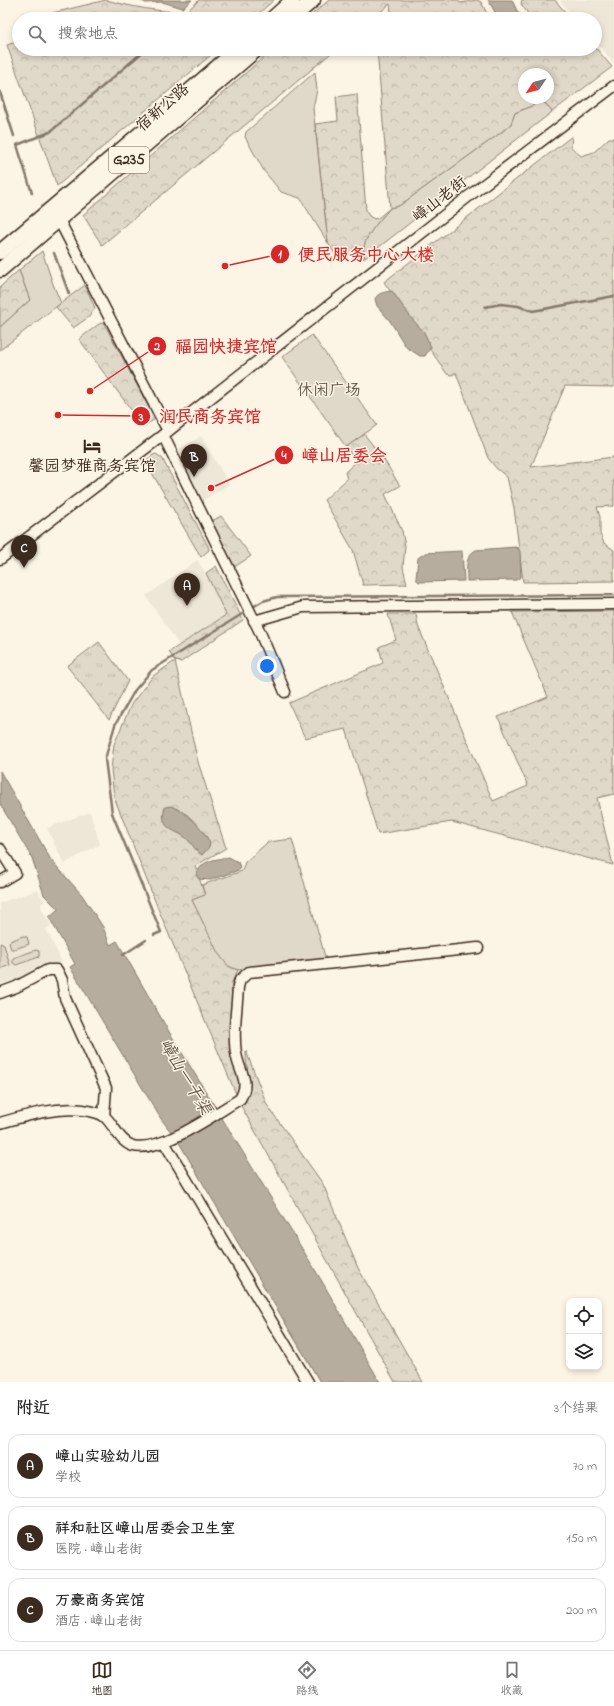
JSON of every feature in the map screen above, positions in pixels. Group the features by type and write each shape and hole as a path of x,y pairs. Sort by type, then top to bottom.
{"highway":[{"path":"280,12 294,0"},
{"path":"299,12 313,0"},
{"name":"宿新公路","path":"0,252 156,121 230,56"},
{"name":"宿新公路","path":"0,270 249,56"}],"street":[{"name":"嶂山老街","path":"0,559 166,433 573,116 614,86"},
{"path":"59,220 166,433 285,692"},
{"path":"250,613 303,607 614,604"},
{"path":"0,849 15,873 0,882"},
{"path":"0,1123 38,1112 66,1108 86,1110 104,1116 124,1140 132,1146 144,1146 166,1141 240,1099 245,1090 245,1083 237,1058 235,1045 238,988 240,980 249,972 478,948"},
{"path":"0,993 16,987 48,970 57,970 62,980 65,998 106,1088 104,1116"},
{"path":"166,1141 308,1382"}],"shaded area":[{"path":"614,0 614,63 602,49 602,12 570,12 560,1"},
{"path":"201,436 229,484 202,501 173,453"},
{"path":"197,560 209,578 226,615 179,645 146,596"},
{"path":"90,812 100,844 64,864 47,828"},
{"path":"37,890 45,901 41,904 42,910 51,926 46,929 62,962 0,985 0,903"}],"green space":[{"path":"106,0 146,9 186,12 57,12"},
{"path":"199,0 274,0 260,12 186,12"},
{"path":"329,0 458,0 460,3 477,0 481,2 486,12 391,12 390,4 380,12 315,12"},
{"path":"522,0 555,0 565,12 527,12 521,4"},
{"path":"12,43 12,56 210,56 57,186 7,45"},
{"path":"602,55 612,67 552,112 546,104 534,105 515,113 511,124 399,206 390,208 378,56"},
{"path":"265,56 328,56 102,245 83,215"},
{"path":"315,72 317,90 313,108 328,243 300,198 281,192 264,171 245,137 246,132"},
{"path":"357,94 366,210 369,216 374,219 378,218 390,208 367,238 364,252 365,258 356,258 348,253 337,257 328,243 315,124 338,121 336,97"},
{"path":"546,104 552,112 365,258 364,252 367,238 390,208 399,206 502,132 511,124 515,113 534,105"},
{"path":"572,136 571,147 581,156 594,152 609,138 614,138 614,387 565,386 531,467 614,457 614,506 597,507 600,517 600,534 604,543 614,550 614,581 523,582 514,508 507,477 496,468 488,458 456,373 452,375 447,374 384,282"},
{"path":"42,251 61,303 0,350 0,327 30,300 19,270"},
{"path":"19,270 30,300 0,327 0,287"},
{"path":"85,285 95,308 89,317 73,328 56,307"},
{"path":"103,323 154,417 154,420 143,426 79,339 99,324"},
{"name":"休闲广场","path":"312,335 377,425 346,447 282,357"},
{"path":"364,434 383,458 400,486 385,494 402,531 405,546 403,567 407,584 363,585 353,550 324,500 347,479 345,472 356,462 346,447"},
{"path":"156,454 162,458 208,546 209,550 201,557 145,461"},
{"path":"221,516 251,556 233,568 210,522"},
{"path":"216,566 243,620 181,662 175,661 169,652 226,615 206,573"},
{"path":"614,611 614,794 597,798 613,865 452,822 378,834 346,729 305,738 289,703 383,663 379,647 396,640 388,614 416,614 418,626 493,801 528,786 498,717 548,697 512,612"},
{"path":"99,642 128,681 109,720 67,666"},
{"path":"175,661 198,762 226,848 195,866 205,895 192,900 228,966 238,970 232,982 231,1038 240,1088 236,1094 159,911 114,797 111,769 114,744 132,703 153,676"},
{"path":"292,839 326,960 238,970 228,966 218,953 192,900 205,895 202,885 242,871 245,862 268,842"},
{"path":"23,936 27,937 29,944 11,949 9,943 10,941"},
{"path":"0,943 4,945 10,965 0,969"},
{"path":"36,950 39,951 39,957 16,965 13,963 13,958"},
{"path":"246,1051 267,1105 323,1184 358,1268 423,1382 395,1382 241,1106 248,1092 249,1085"}],"water":[{"path":"139,0 192,0 183,8 162,2 146,3"},
{"path":"488,0 512,0 518,12 495,12"},
{"path":"392,291 412,319 424,332 431,347 425,356 420,356 406,347 390,321 377,306 375,299 378,295"},
{"path":"516,547 520,551 521,577 516,580 467,581 468,559 476,550"},
{"path":"462,551 464,581 419,582 416,579 418,558 425,553"},
{"name":"嶂山一干渠","path":"0,771 51,860 82,895 103,927 110,945 117,941 168,1030 320,1278 380,1382 320,1382 178,1141 161,1119 70,967 75,964 49,917 58,909 44,895 32,858 0,804"},
{"path":"171,806 189,816 207,837 210,843 209,847 202,855 184,837 166,825 164,821 165,807"},
{"path":"229,857 238,862 240,867 239,870 210,880 199,879 196,875 205,863"}],"waterway":[{"path":"32,193 17,145 50,132 138,56"},
{"path":"0,92 14,136"},
{"path":"54,253 69,294"},
{"path":"485,307 501,304 518,306 533,311 614,296"},
{"path":"251,608 263,601 277,597 614,595"},
{"path":"154,935 161,932 112,813 105,759 115,725 135,690 152,670 247,611"},
{"path":"123,955 146,940"}],"place":[{"name":"便民服务中心大楼","path":"225,266"},
{"name":"福园快捷宾馆","path":"90,391"},
{"name":"润民商务宾馆","path":"58,415"},
{"name":"馨园梦雅商务宾馆","path":"92,446"},
{"name":"祥和社区嶂山居委会卫生室","path":"194,477"},
{"name":"嶂山居委会","path":"211,488"},
{"name":"万豪商务宾馆","path":"24,568"},
{"name":"嶂山实验幼儿园","path":"187,606"}]}
